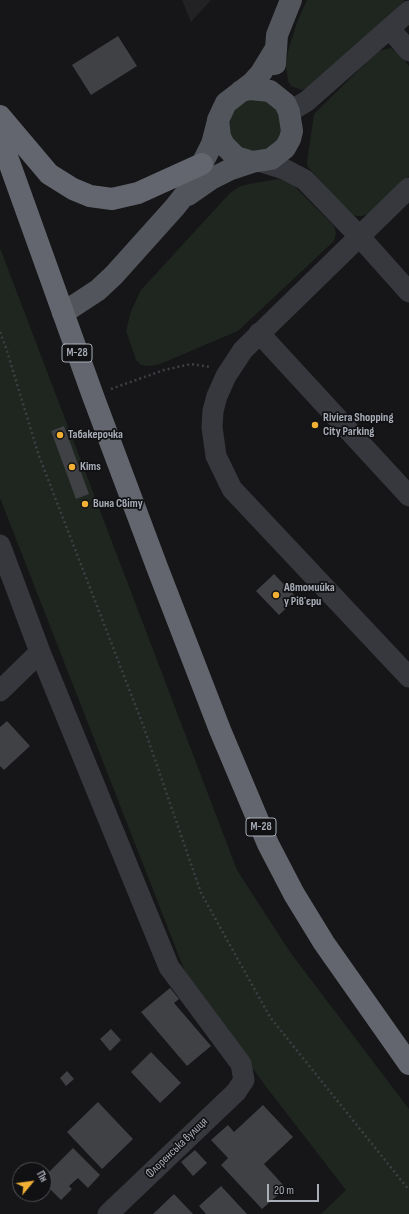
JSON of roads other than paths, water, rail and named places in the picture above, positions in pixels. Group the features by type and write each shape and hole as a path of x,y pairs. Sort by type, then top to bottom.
{"highway":[{"path":"0,116 49,174 73,189 90,196 112,199 138,193 202,164"},
{"name":"М-28","path":"0,137 93,396 217,723 268,844 294,894 324,943 409,1064"}],"main road":[{"path":"175,207 192,192 211,179 231,170 271,159 285,148 289,115 276,77 275,50 277,35 291,0"},
{"path":"62,312 98,290 114,275 175,207 190,188 212,144 218,120 226,103 261,73 275,50"},
{"path":"241,91 260,89 278,96 289,115"},
{"path":"218,120 219,133 224,145 236,157 257,162"}],"street":[{"path":"305,180 294,156 289,115 307,101 409,11"},
{"path":"390,29 409,51"},
{"path":"257,162 284,169 305,180 359,236 409,292"},
{"path":"409,188 258,333 243,350 226,376 213,411 212,427 216,456 227,480 247,505 409,677"},
{"path":"258,333 409,496"},
{"path":"0,546 40,652 0,691"},
{"name":"Флоренська вулиця","path":"40,652 169,967 241,1064 244,1080 236,1092 108,1214"}],"place":[{"name":"Riviera Shopping City Parking","path":"315,425"},
{"name":"Табакерочка","path":"60,435"},
{"name":"Kims","path":"72,467"},
{"name":"Вина Світу","path":"85,504"},
{"name":"Автомийка у Рівʼєри","path":"276,595"}]}
